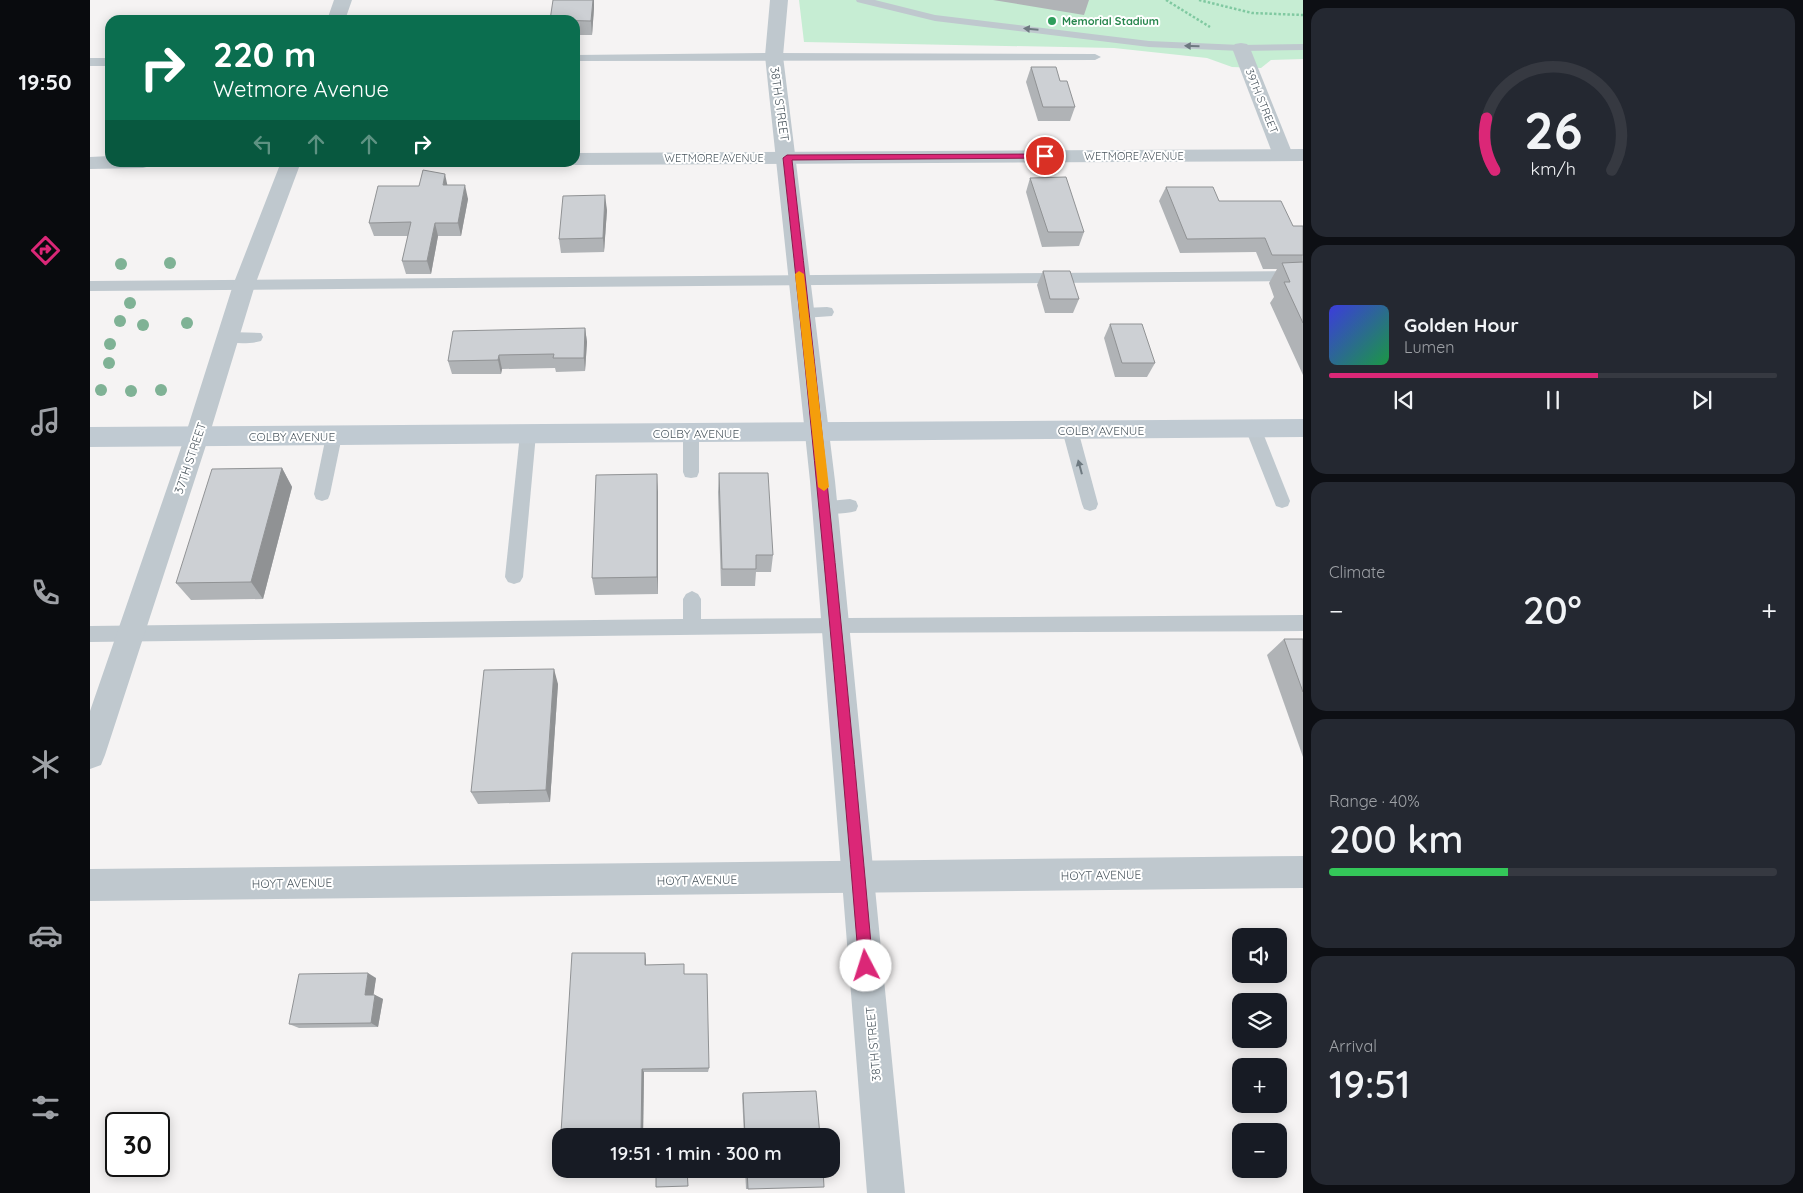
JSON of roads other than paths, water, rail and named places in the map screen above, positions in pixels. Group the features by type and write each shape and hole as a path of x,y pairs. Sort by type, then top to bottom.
{"main road":[{"name":"COLBY AVENUE","path":"90,437 1303,428"}],"street":[{"path":"338,15 343,0"},
{"name":"38TH STREET","path":"779,0 774,56 800,281 816,312 818,432 838,507 837,625 886,1193"},
{"name":"39TH STREET","path":"1241,48 1283,155"},
{"name":"WETMORE AVENUE","path":"580,159 1303,155"},
{"path":"90,163 105,163"},
{"name":"37TH STREET","path":"90,755 129,634 198,436 244,286 288,167"},
{"name":"HOYT AVENUE","path":"90,885 1303,872"}],"lane":[{"path":"861,0 935,18 977,24 1067,32 1149,44 1241,48 1303,47"},
{"path":"580,58 774,56 1095,57"},
{"path":"90,62 105,62"},
{"path":"90,286 1303,276"},
{"path":"229,337 256,337"},
{"path":"1253,428 1282,501"},
{"path":"1070,430 1090,504"},
{"path":"691,433 691,472"},
{"path":"514,577 528,434"},
{"path":"322,494 334,436"},
{"path":"692,598 692,627"},
{"path":"90,634 837,625 1303,623"}],"place":[{"name":"Memorial Stadium","path":"1052,21"}]}
